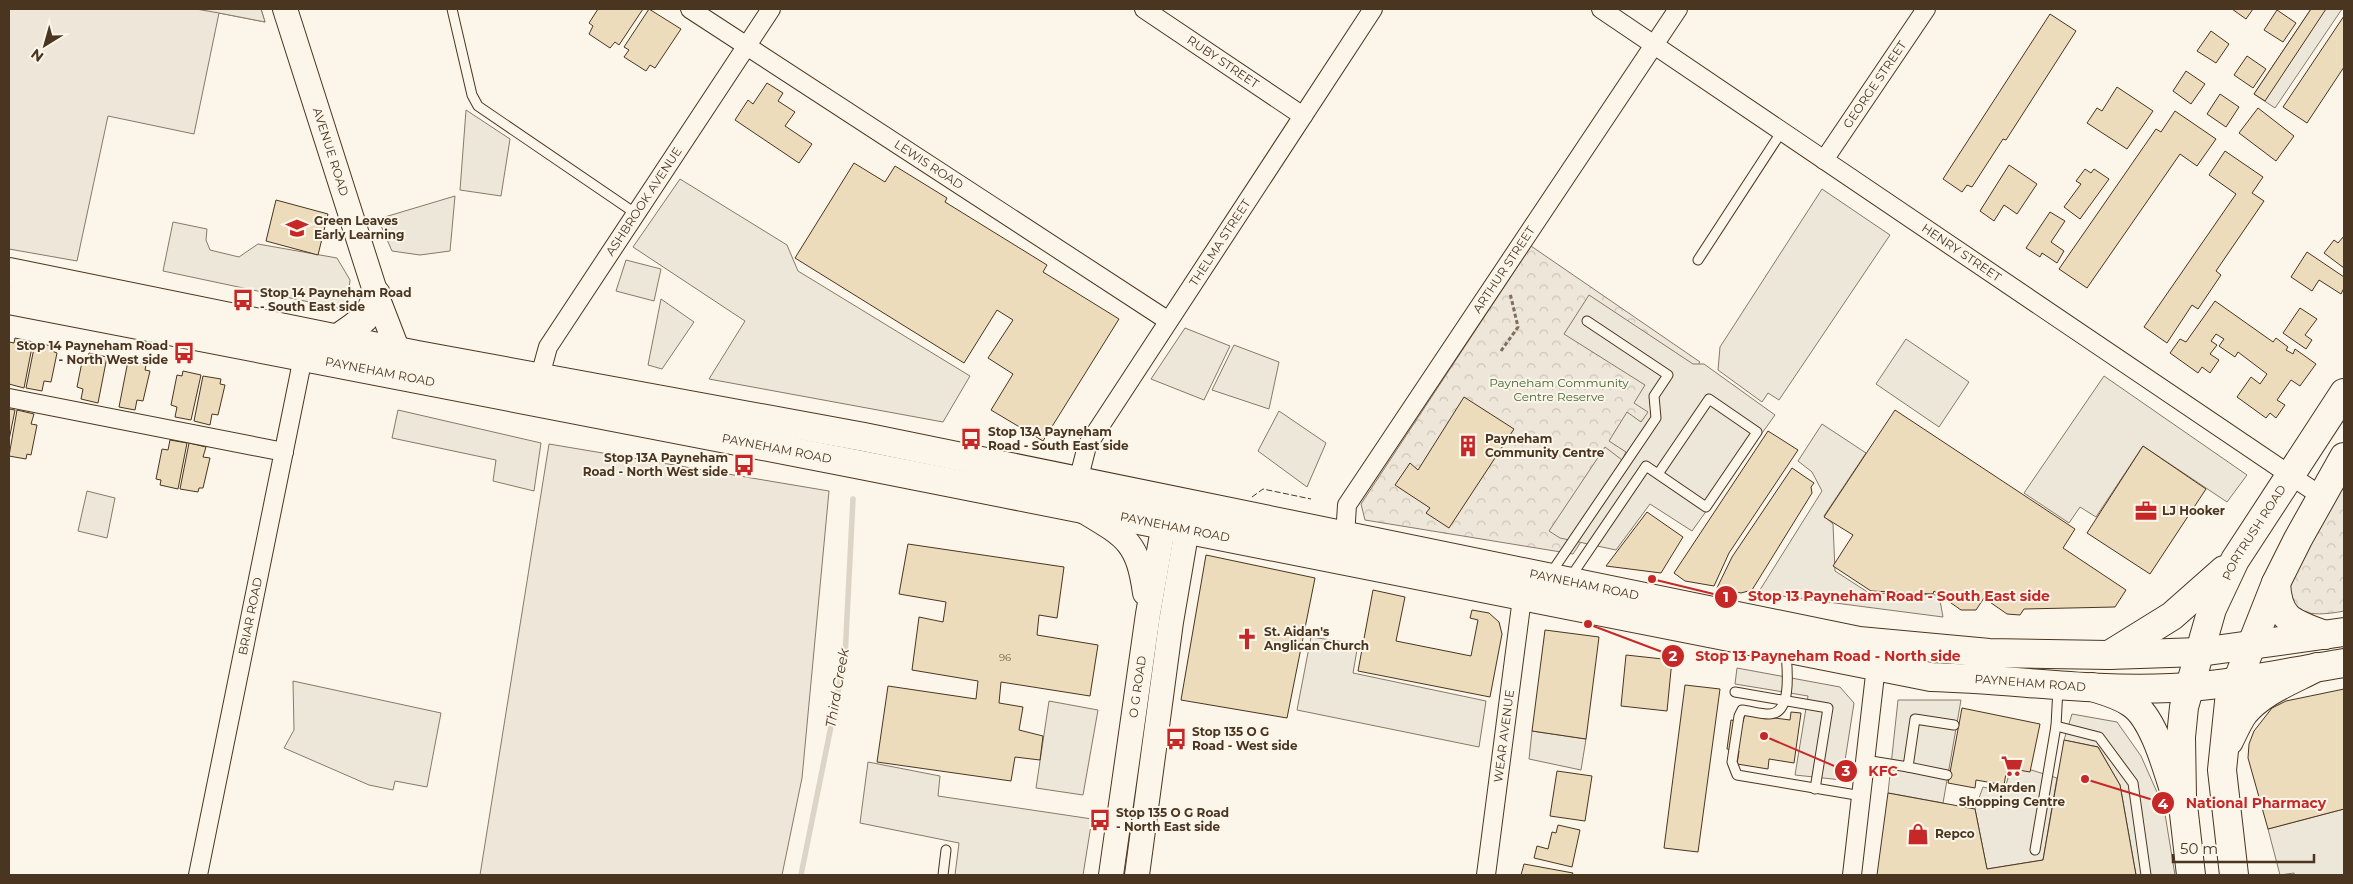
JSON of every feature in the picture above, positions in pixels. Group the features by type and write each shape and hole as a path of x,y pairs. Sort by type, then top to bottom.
{"main road":[{"name":"AVENUE ROAD","path":"285,9 376,294 398,351"},
{"name":"PAYNEHAM ROAD","path":"9,272 398,351 540,390"},
{"path":"338,338 364,319 372,308 376,294"},
{"name":"PAYNEHAM ROAD","path":"9,300 448,385 540,390 864,437 1077,494 1177,515 1522,598 1931,677 2092,686 2190,687 2344,662"},
{"path":"194,309 192,318 201,332 236,344"},
{"path":"362,368 371,368 398,351 419,373 448,385"},
{"name":"PORTRUSH ROAD","path":"2186,824 2181,737 2184,707 2212,609 2235,560 2344,392"},
{"path":"2234,875 2222,770 2229,702 2276,583 2344,456"},
{"path":"1077,494 1132,548 1141,567 1148,614"},
{"name":"PAYNEHAM ROAD","path":"1177,515 1345,537 1859,641 1989,653 2109,655 2200,652 2335,633"},
{"name":"O G ROAD","path":"1111,875 1148,614 1177,515"},
{"name":"O G ROAD","path":"1137,875 1171,622 1177,515"},
{"path":"2109,655 2172,616 2235,560"},
{"path":"2276,583 2277,602 2283,614 2301,626 2335,633"},
{"path":"2223,752 2238,722 2252,705 2266,694 2318,667"},
{"path":"2092,686 2124,698 2137,707 2159,745 2186,824 2191,875"}],"street":[{"name":"LEWIS ROAD","path":"690,9 1167,320"},
{"name":"ASHBROOK AVENUE","path":"540,390 548,348 635,213 771,9"},
{"name":"RUBY STREET","path":"1144,9 1303,116"},
{"name":"THELMA STREET","path":"1077,494 1087,446 1167,320 1373,9"},
{"name":"HENRY STREET","path":"1601,9 2321,496"},
{"name":"ARTHUR STREET","path":"1345,537 1347,505 1678,9"},
{"name":"GEORGE STREET","path":"1824,160 1926,9"},
{"name":"BRIAR ROAD","path":"198,875 303,357"},
{"path":"9,398 284,452"},
{"name":"WEAR AVENUE","path":"1486,875 1522,598"},
{"path":"1852,875 1876,666"}],"lane":[{"path":"452,9 472,95 478,106 635,213"},
{"path":"1698,260 1782,131"},
{"path":"1558,580 1656,418 1654,396 1668,375 1586,321"},
{"path":"1558,580 1646,466 1706,507 1757,432 1709,399 1658,474"},
{"path":"1786,649 1786,700 1780,709 1771,714 1742,710 1738,716 1732,762 1737,775 1862,796"},
{"path":"2035,850 2056,726 2058,684"},
{"path":"1735,692 1828,708 1816,789"},
{"path":"1908,767 1915,719 1954,726"},
{"path":"2056,726 2099,737 2133,783 2146,875"},
{"path":"1865,760 1947,775"},
{"path":"943,875 946,850"}],"path":[{"path":"1501,352 1518,327 1510,288"}],"green space":[{"path":"9,9 261,9 265,22 219,13 194,134 108,116 77,261 9,249"},
{"name":"Payneham Community Centre Reserve","path":"1531,246 1700,362 1573,554 1365,520 1361,504"},
{"path":"549,444 829,491 802,778 782,875 480,875"},
{"path":"2344,485 2344,611 2316,614 2301,611 2291,603 2287,587"}],"shaded area":[{"path":"196,9 261,9 265,22 219,13"},
{"path":"2311,9 2342,9 2275,108 2254,94"},
{"path":"466,110 510,139 501,196 460,190"},
{"path":"680,179 787,245 798,271 970,376 943,422 709,379 745,321 633,247"},
{"path":"1822,189 1890,235 1779,400 1768,393 1762,402 1718,370 1720,347"},
{"path":"455,196 450,251 420,255 392,251 378,219"},
{"path":"173,222 207,229 206,240 210,250 239,257 258,244 337,258 350,280 347,310 163,271"},
{"path":"626,260 661,269 654,301 616,291"},
{"path":"1589,295 1693,364 1704,364 1775,415 1692,531 1650,504 1616,550 1560,538 1549,531 1605,447 1622,460 1626,452 1609,441 1627,412 1641,422 1648,412 1634,403 1645,385 1564,334"},
{"path":"661,299 694,322 662,369 648,365"},
{"path":"1185,328 1230,346 1204,400 1151,379"},
{"path":"1906,339 1969,382 1939,427 1876,384"},
{"path":"1234,345 1279,362 1269,409 1212,390"},
{"path":"2104,376 2247,475 2227,502 2143,446 2096,517 2080,507 2069,523 2024,493"},
{"path":"398,410 541,443 534,491 493,481 496,460 392,438"},
{"path":"1279,411 1326,443 1307,487 1258,451"},
{"path":"1822,424 1866,453 1824,516 1833,524 1835,571 1869,593 1939,595 1943,617 1758,593 1822,491 1812,472 1798,461"},
{"path":"87,491 115,498 107,538 78,531"},
{"path":"1311,637 1358,644 1353,673 1486,701 1479,747 1297,710"},
{"path":"1737,668 1840,687 1854,703 1842,780 1795,775 1808,696 1735,684"},
{"path":"293,681 441,713 427,787 395,781 393,790 369,785 284,748 294,730"},
{"path":"1898,700 1961,700 1943,803 1888,793"},
{"path":"1049,701 1098,710 1083,795 1036,788"},
{"path":"2072,714 2117,722 2141,756 2164,808 2175,875 2136,875 2120,785 2098,747 2064,740"},
{"path":"1532,731 1586,739 1581,770 1529,759"},
{"path":"868,762 940,776 938,796 1092,819 1083,875 955,875 959,843 860,823"},
{"path":"2012,764 2057,778 2043,860 1987,869 1975,809 1983,787 2004,792"},
{"path":"2344,809 2344,875 2295,875 2294,873 2280,875 2268,829"}],"building":[{"path":"598,9 643,9 619,45 615,42 610,48 589,34 593,26 589,23"},
{"path":"649,9 681,29 655,68 650,65 646,71 624,57 629,50 624,47"},
{"path":"2232,9 2253,9 2246,19"},
{"path":"2311,9 2326,9 2265,101 2254,94"},
{"path":"2277,10 2296,23 2283,42 2264,30"},
{"path":"2050,14 2076,31 2006,140 2003,139 1972,187 1967,185 1962,192 1943,179"},
{"path":"2344,16 2344,67 2307,123 2283,107"},
{"path":"2211,31 2229,44 2216,63 2197,51"},
{"path":"2247,56 2266,69 2253,88 2234,75"},
{"path":"2186,71 2205,84 2191,104 2173,91"},
{"path":"767,83 783,93 778,101 795,112 785,126 812,144 799,163 735,120 748,100 753,104"},
{"path":"2117,87 2153,111 2127,149 2087,123 2097,108 2102,111"},
{"path":"2220,94 2239,107 2226,127 2207,114"},
{"path":"2258,108 2294,136 2276,161 2239,133"},
{"path":"2175,111 2216,139 2197,166 2180,154 2087,288 2059,269 2156,129 2161,132"},
{"path":"2225,151 2263,177 2252,193 2264,201 2216,271 2221,275 2198,309 2192,305 2167,343 2144,327 2236,194 2209,175"},
{"path":"854,163 885,182 895,166 947,198 945,202 1047,265 1043,272 1119,319 1043,441 991,410 1013,374 988,358 1013,320 997,310 964,363 795,258"},
{"path":"2009,165 2037,184 2017,214 2004,205 1994,221 1980,211"},
{"path":"2085,169 2091,173 2094,169 2109,179 2080,219 2064,207 2081,184 2076,181"},
{"name":"Green Leaves Early Learning","path":"276,200 328,214 318,255 266,241"},
{"path":"2050,212 2065,221 2051,242 2064,251 2057,263 2042,253 2040,257 2026,248"},
{"path":"2344,236 2344,268 2324,253 2334,240 2338,243"},
{"path":"2307,252 2344,277 2344,288 2341,294 2319,280 2312,291 2291,277"},
{"path":"2215,301 2273,342 2276,338 2288,347 2286,350 2293,354 2295,349 2316,364 2300,386 2291,380 2277,400 2285,405 2276,418 2270,413 2266,418 2237,397 2251,377 2260,384 2267,374 2238,352 2235,357 2219,346 2224,339 2216,334 2211,341 2217,345 2210,354 2219,360 2210,373 2202,367 2198,373 2170,353 2180,339 2186,342"},
{"path":"2300,308 2317,319 2305,335 2312,340 2306,349 2283,333"},
{"path":"15,338 33,342 24,388 9,384 9,342 14,343"},
{"path":"35,343 53,346 52,351 57,353 51,382 44,381 42,391 26,388"},
{"path":"89,353 107,357 98,403 81,399 83,389 77,387 83,357 88,359"},
{"path":"128,361 146,365 145,370 150,371 143,401 137,400 135,410 119,407"},
{"path":"183,371 201,375 191,420 175,417 177,407 171,405 177,375 182,376"},
{"path":"203,376 221,379 220,384 225,385 218,415 212,414 210,425 194,421"},
{"name":"Payneham Community Centre","path":"1464,397 1514,429 1449,528 1426,513 1430,508 1395,485 1410,463 1418,470"},
{"path":"9,409 15,410 9,440"},
{"path":"17,410 34,414 31,424 37,425 31,455 27,454 26,459 9,456"},
{"path":"1895,410 2075,529 2063,548 2126,590 2115,607 2024,609 2020,615 2007,614 1984,598 1976,610 1961,610 1934,591 1933,594 1871,591 1833,566 1853,535 1824,517"},
{"path":"1768,431 1798,450 1729,553 1714,586 1685,581 1674,573"},
{"path":"170,440 187,443 178,489 160,485 161,480 156,479 162,449 168,450"},
{"path":"189,443 206,447 203,457 210,458 203,488 199,488 198,492 180,489"},
{"name":"LJ Hooker","path":"2143,446 2206,489 2150,574 2087,533"},
{"path":"1792,468 1814,483 1811,487 1812,493 1752,590 1741,593 1717,588 1732,557"},
{"path":"1647,512 1683,537 1661,573 1606,566"},
{"path":"908,544 1064,567 1057,618 1039,615 1037,635 1098,645 1090,696 1001,682 999,703 1023,707 1019,730 1043,736 1040,760 1015,757 1011,781 877,762 888,686 976,699 978,681 912,670 919,617 943,622 946,602 899,594"},
{"name":"St. Aidan's Anglican Church","path":"1206,555 1315,578 1287,718 1181,700"},
{"path":"1373,590 1405,597 1396,641 1471,656 1478,620 1470,618 1472,610 1489,613 1499,622 1502,634 1490,697 1358,671"},
{"path":"1545,630 1599,637 1586,739 1532,731"},
{"path":"1626,655 1672,660 1667,711 1621,706"},
{"path":"1685,685 1720,689 1698,852 1664,848"},
{"path":"2344,689 2344,809 2268,829 2248,758 2249,744 2254,731 2272,708 2286,701"},
{"path":"1962,708 2040,724 2030,772 2007,768 2004,785 1976,780 1975,788 1948,783"},
{"path":"1791,712 1801,713 1794,763 1769,759 1768,769 1737,764 1739,751 1727,749 1731,720 1743,722 1745,714 1790,720"},
{"name":"Marden Shopping Centre","path":"2064,740 2098,747 2120,785 2136,875 1877,875 1888,793 1975,809 1987,869 2043,860"},
{"path":"1557,771 1592,776 1585,821 1550,816"},
{"path":"1558,825 1580,830 1572,867 1534,858 1537,846 1548,849 1552,832 1556,833"},
{"path":"1524,864 1573,873 1572,875 1521,875"}],"waterway":[{"name":"Third Creek","path":"801,875 845,657 853,499"}],"fence":[{"path":"1252,497 1263,489 1311,499"}],"place":[{"name":"Green Leaves Early Learning","path":"297,228"},
{"name":"Stop 14 Payneham Road - South East side","path":"243,300"},
{"name":"Stop 14 Payneham Road - North West side","path":"184,353"},
{"name":"Stop 13A Payneham Road - South East side","path":"971,439"},
{"name":"Payneham Community Centre","path":"1468,446"},
{"name":"Stop 13A Payneham Road - North West side","path":"744,465"},
{"name":"LJ Hooker","path":"2146,511"},
{"name":"Stop 13 Payneham Road - South East side","path":"1652,579"},
{"name":"Stop 13 Payneham Road - North side","path":"1588,624"},
{"name":"St. Aidan's Anglican Church","path":"1247,639"},
{"name":"KFC","path":"1764,736"},
{"name":"Stop 135 O G Road - West side","path":"1176,739"},
{"name":"Marden Shopping Centre","path":"2012,766"},
{"name":"National Pharmacy","path":"2085,779"},
{"name":"Stop 135 O G Road - North East side","path":"1100,820"},
{"name":"Repco","path":"1918,834"}]}
